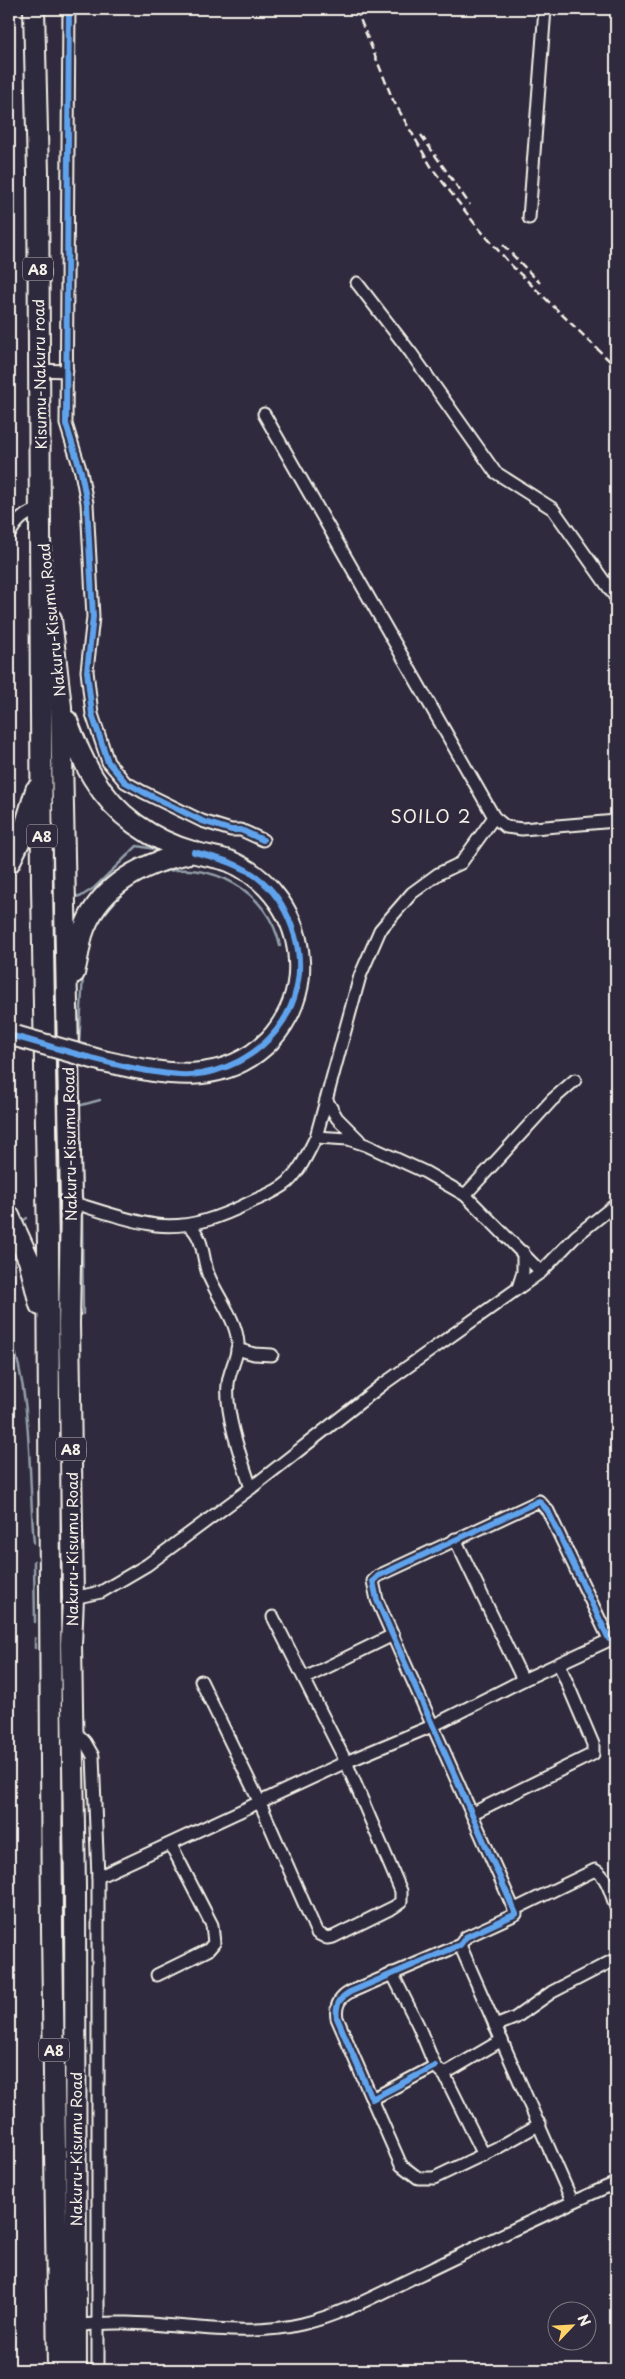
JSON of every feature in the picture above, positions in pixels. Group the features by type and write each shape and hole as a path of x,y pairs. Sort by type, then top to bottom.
{"highway":[{"name":"Kisumu-Nakuru road","path":"34,9 38,173 38,370 41,530"},
{"name":"Nakuru-Kisumu Road","path":"41,530 61,707 71,1202 70,1324 73,1598 71,1644 76,2370"},
{"name":"Nakuru-Kisumu Road","path":"41,530 40,688 43,769 42,886 48,1246 58,2370"},
{"path":"12,1036 103,1061 174,1075 190,1075 216,1071 244,1060 264,1046 275,1034 289,1012 300,972 299,956 290,922 279,901 263,882 252,873 228,861 162,841 134,823 109,801 91,776 61,707"},
{"path":"9,863 23,834 43,769"},
{"path":"67,995 82,935 106,894 114,885 138,870 171,857 194,852"},
{"path":"9,1216 29,1260 40,1304 48,1349"}],"street":[{"path":"69,9 66,424 81,472 87,504 91,547 92,617 87,671 89,694 98,737 108,762 125,782 202,821 231,830 241,830 264,840"},
{"path":"530,218 545,9"},
{"path":"357,283 410,353 495,472 553,508 616,598"},
{"path":"38,370 67,371"},
{"path":"264,414 494,817 506,827 522,828 616,820"},
{"path":"9,535 16,522 26,513 41,508"},
{"path":"71,1202 154,1225 189,1225 221,1216 274,1192 295,1174 306,1158 316,1137 360,976 380,930 412,893 438,874 460,863 494,817"},
{"path":"465,1195 529,1124 575,1080"},
{"path":"326,1099 337,1118 366,1145"},
{"path":"316,1137 348,1139 366,1145 424,1172 465,1195 541,1272"},
{"path":"73,1598 100,1592 119,1583 251,1488 382,1384 541,1272 576,1236 616,1204"},
{"path":"189,1225 196,1231 207,1271 235,1330 237,1349 228,1383 228,1397 234,1430 251,1488"},
{"path":"518,1288 523,1272 523,1252"},
{"path":"237,1349 254,1354 272,1355"},
{"path":"98,1877 346,1762 432,1726 523,1680 613,1638 541,1502 536,1501 378,1576 373,1581 376,1596 432,1726 473,1814 516,1914 466,1937 460,1945 350,1992 340,2000 336,2008 337,2018 401,2165 418,2178 434,2178 484,2155 540,2124"},
{"path":"455,1540 523,1680"},
{"path":"201,1681 260,1802 316,1934 327,1938 344,1932 401,1902 402,1897 346,1762 273,1617"},
{"path":"305,1678 393,1635"},
{"path":"473,1814 593,1754 594,1744 559,1664"},
{"path":"73,1728 85,1742 93,1756 98,1877 98,2370"},
{"path":"157,1975 208,1950 214,1943 212,1925 170,1845"},
{"path":"515,1909 595,1870 601,1873 616,1907"},
{"path":"460,1945 540,2124 572,2201"},
{"path":"495,2026 515,2018 552,1992 616,1959"},
{"path":"392,1973 439,2070 484,2155"},
{"path":"372,2099 502,2040"},
{"path":"75,2070 99,2073"},
{"path":"76,2326 97,2323 222,2330 302,2324 351,2307 572,2201 616,2182"}],"waterway":[{"path":"74,895 80,897 94,888 137,846 155,849"},
{"path":"157,873 177,870 197,871 216,875 234,884 250,895 264,909 274,926 280,946"},
{"path":"98,922 122,893"},
{"path":"79,1045 83,974"},
{"path":"78,1106 100,1100"},
{"path":"80,1142 82,1198"},
{"path":"82,1213 83,1314"},
{"path":"21,1222 27,1218"},
{"path":"9,1248 14,1279 9,1328"},
{"path":"9,1332 17,1357 26,1410 34,1543"},
{"path":"34,1561 35,1622"},
{"path":"35,1638 35,1648"}],"railway":[{"path":"356,9 393,100 432,168 475,224 512,266 616,367"},
{"path":"421,135 470,205"},
{"path":"503,245 540,283"}],"cycle path":[{"path":"69,9 66,424 81,472 87,503 93,617 87,671 92,714 108,762 125,782 202,821 231,830 241,830 263,840"},
{"path":"9,1035 113,1064 180,1075 215,1071 239,1061 259,1048 276,1031 289,1010 297,987 299,962 293,929 279,900 263,882 230,862 194,852"},
{"path":"435,2066 372,2099 337,2018 339,2003 350,1992 460,1945 466,1937 516,1914 377,1600 373,1581 378,1576 539,1501 548,1511 609,1639"}],"district":[{"name":"SOILO 2","path":"431,815"}]}
